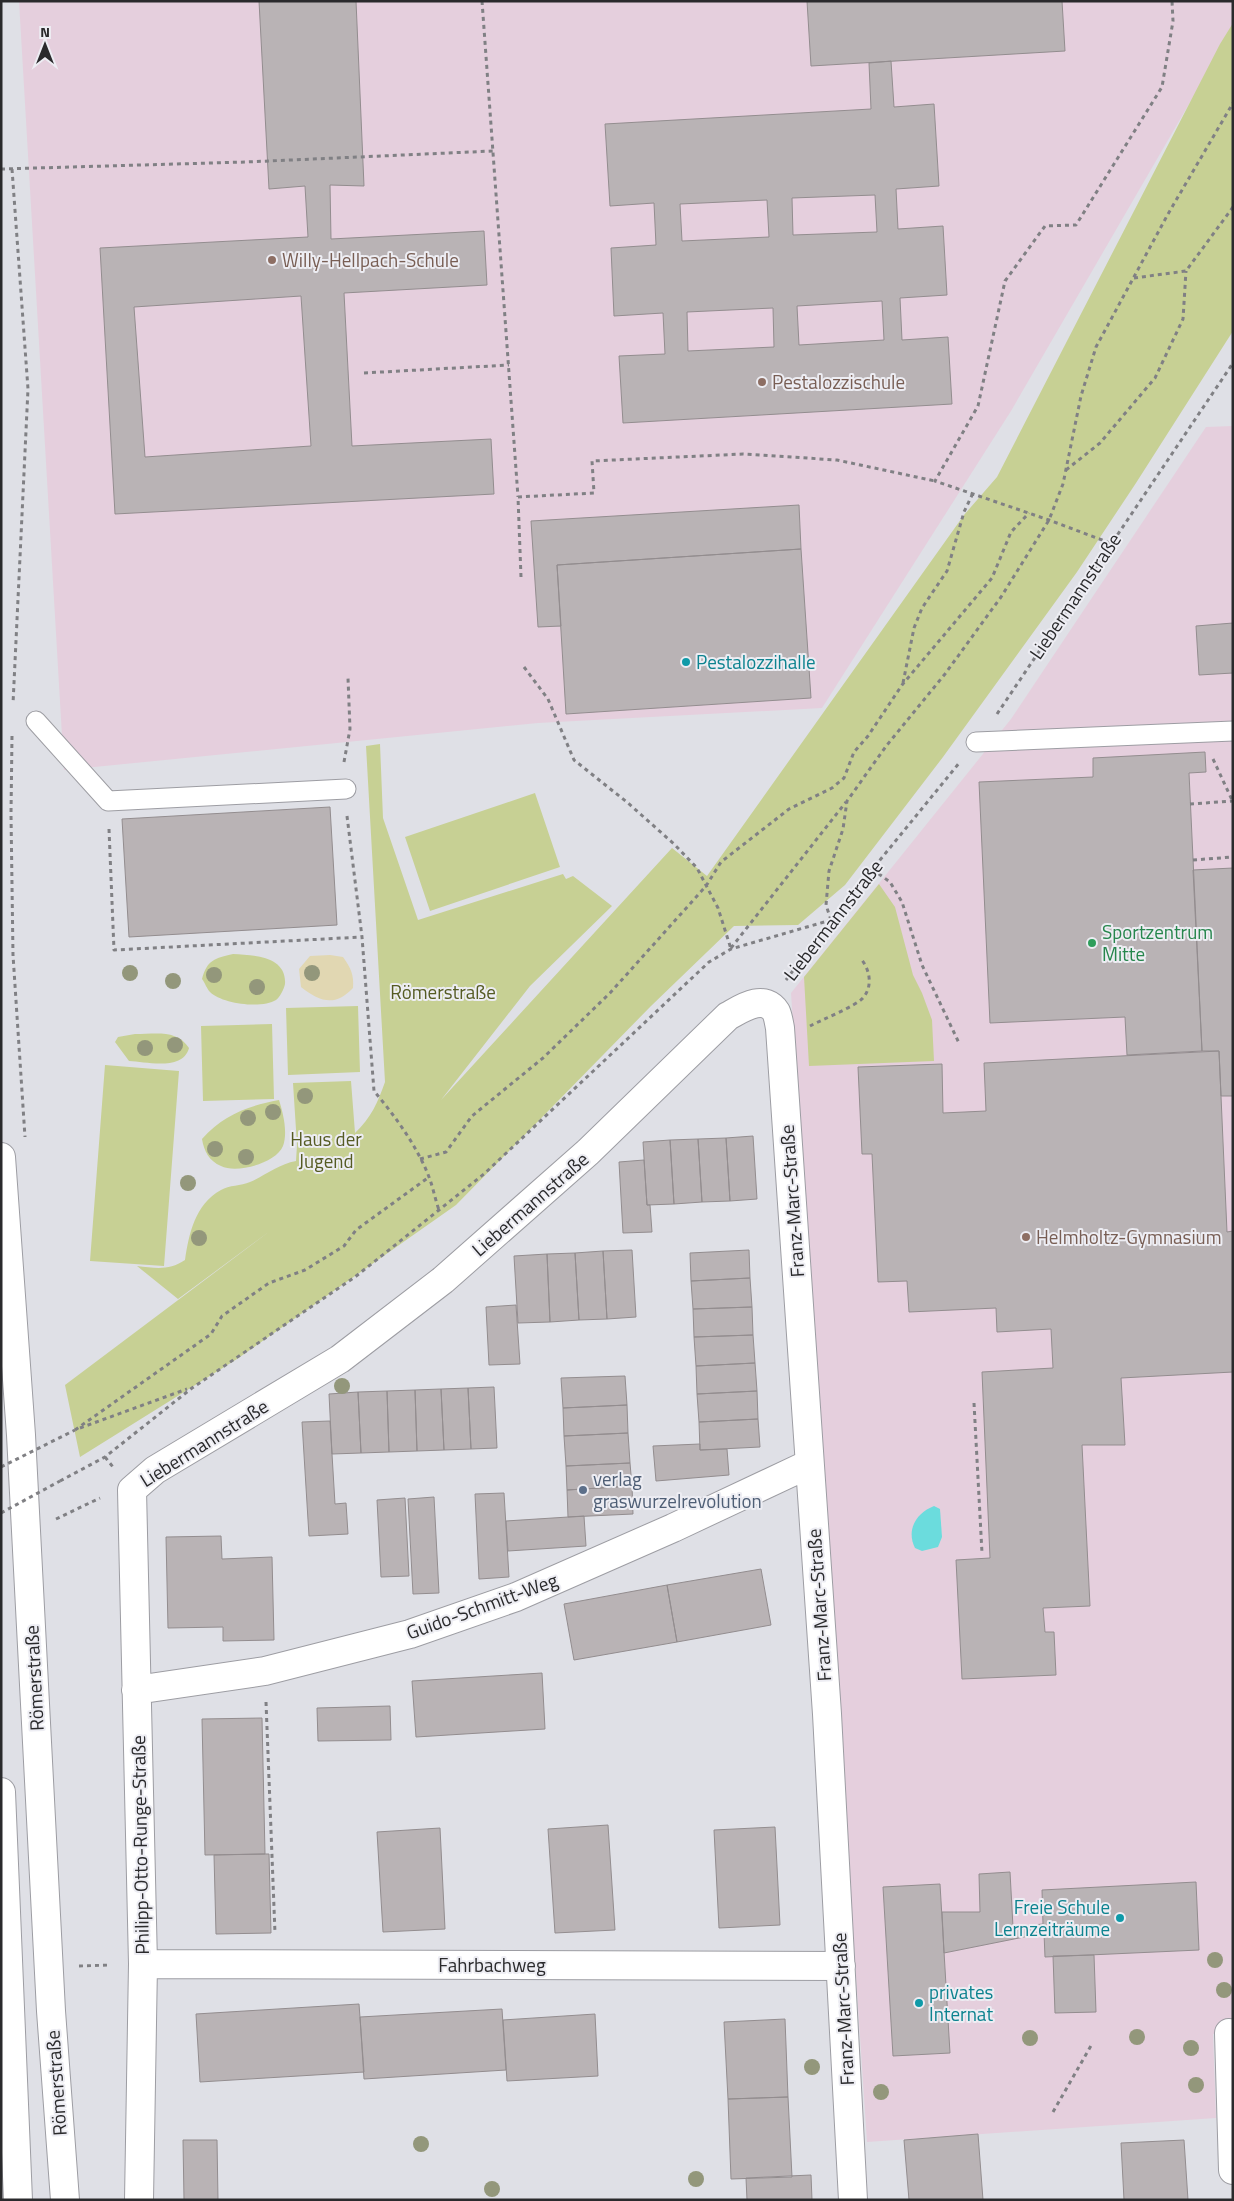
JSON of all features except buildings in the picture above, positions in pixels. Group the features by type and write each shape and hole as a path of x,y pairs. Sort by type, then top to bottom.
{"street":[{"name":"Liebermannstraße","path":"132,1490 138,1482 155,1470 340,1359 443,1280 588,1152 728,1016 752,1003 766,1004 778,1019"},
{"name":"Franz-Marc-Straße","path":"778,1019 827,1714 853,2200"},
{"name":"Römerstraße","path":"1,1157 21,1445 50,2001 65,2200"},
{"name":"Guido-Schmitt-Weg","path":"136,1690 264,1671 410,1634 516,1598 673,1528 809,1464"},
{"name":"Philipp-Otto-Runge-Straße","path":"132,1490 143,1964 139,2200"},
{"path":"1,1792 18,2200"},
{"name":"Fahrbachweg","path":"143,1964 841,1966"},
{"path":"1229,2033 1233,2170"}],"lane":[{"path":"36,721 108,801 346,789"},
{"path":"976,742 1233,731"}],"path":[{"path":"482,1 518,497 521,578"},
{"path":"935,481 978,406 1005,281 1045,226 1076,225 1162,87 1172,21 1172,1"},
{"path":"731,949 846,801 886,745 945,674 1001,597 1049,520 1063,484 1081,396 1096,347 1168,214 1233,103"},
{"path":"1,169 246,162 493,151"},
{"path":"12,168 28,389 13,713"},
{"path":"1066,470 1100,443 1155,378 1183,319 1186,271 1233,207"},
{"path":"1133,278 1186,271"},
{"name":"Liebermannstraße","path":"778,1019 784,982 831,920 992,721 1110,543 1233,363"},
{"path":"364,373 509,365"},
{"path":"518,497 594,493 592,461 743,454 837,460 935,481 1110,543"},
{"path":"902,685 914,628 922,608 948,571 964,512 973,493"},
{"path":"420,1159 446,1152 472,1116 543,1058 604,999 706,886 721,862 789,809 832,788 844,778 854,752 868,736 902,685 992,578 1011,532 1029,513"},
{"path":"524,667 548,699 574,760 628,802 697,868 718,908 731,949"},
{"path":"348,678 350,729 344,764 348,832 362,936 374,1091 390,1110 420,1159 429,1176 439,1210"},
{"path":"11,814 12,732"},
{"path":"1190,804 1233,802 1211,754"},
{"path":"108,801 114,950 362,936"},
{"path":"1,1513 105,1457 192,1388 355,1277 484,1174 709,962 731,949 831,920 826,905 829,871 843,830 846,801"},
{"path":"1193,860 1233,857"},
{"path":"872,869 890,882 902,902 922,965 959,1042"},
{"path":"778,1019 807,1028 862,999 869,985 868,968 861,960"},
{"path":"75,1430 211,1334 222,1316 269,1283 305,1270 344,1246 356,1230 429,1176"},
{"path":"1,1467 75,1430 192,1388"},
{"path":"974,1403 982,1553"},
{"path":"51,1522 104,1496"},
{"path":"264,1671 276,1964"},
{"path":"1053,2112 1092,2044"}],"shaded area":[{"path":"19,1 1233,1 1233,28 1011,411 822,708 538,723 64,770"},
{"name":"Helmholtz-Gymnasium","path":"1233,426 1233,2033 1213,2034 1216,2118 867,2142 791,993 1011,719 1206,427"}],"green space":[{"name":"Haus der Jugend","path":"1233,23 1233,331 1077,572 943,757 845,885 798,925 734,926 651,1006 456,1205 237,1359 80,1457 65,1385 270,1231 178,1299 137,1266 168,1267 185,1260 195,1220 199,1211 212,1196 224,1188 250,1182 278,1167 296,1161 297,1145 293,1083 351,1081 355,1133 370,1116 380,1096 385,1082 366,746 380,744 383,818 418,920 563,874 566,879 573,876 612,906 530,986 441,1100 672,848 707,876 964,515 997,477 1220,44"},
{"path":"535,793 560,867 430,911 405,837"},
{"path":"879,884 895,907 913,975 932,1020 934,1061 809,1066 804,977"},
{"path":"233,954 267,959 275,962 281,968 285,984 282,993 276,1000 270,1003 242,1004 223,1000 210,992 202,979 206,968 213,961"},
{"path":"358,1006 360,1072 288,1075 286,1008"},
{"path":"272,1024 274,1099 203,1101 201,1026"},
{"path":"158,1033 172,1035 184,1042 189,1048 180,1060 164,1064 129,1061 115,1042 118,1037"},
{"path":"105,1065 179,1071 164,1266 90,1261"},
{"path":"279,1100 285,1135 283,1146 279,1152 265,1162 236,1169 221,1166 210,1158 204,1148 202,1139 210,1131 237,1113 257,1105"}],"sand":[{"path":"330,955 343,957 350,968 353,979 353,988 340,998 334,1000 321,999 301,987 299,969 310,956"}],"water":[{"path":"934,1506 940,1509 942,1537 938,1547 922,1551 915,1548 912,1541 912,1529 922,1513"}],"place":[{"name":"Willy-Hellpach-Schule","path":"272,260"},
{"name":"Pestalozzischule","path":"762,382"},
{"name":"Pestalozzihalle","path":"686,662"},
{"name":"Sportzentrum Mitte","path":"1092,943"},
{"name":"Helmholtz-Gymnasium","path":"1026,1237"},
{"name":"verlag graswurzelrevolution","path":"583,1490"},
{"name":"Freie Schule Lernzeiträume","path":"1120,1918"},
{"name":"privates Internat","path":"919,2003"}]}
